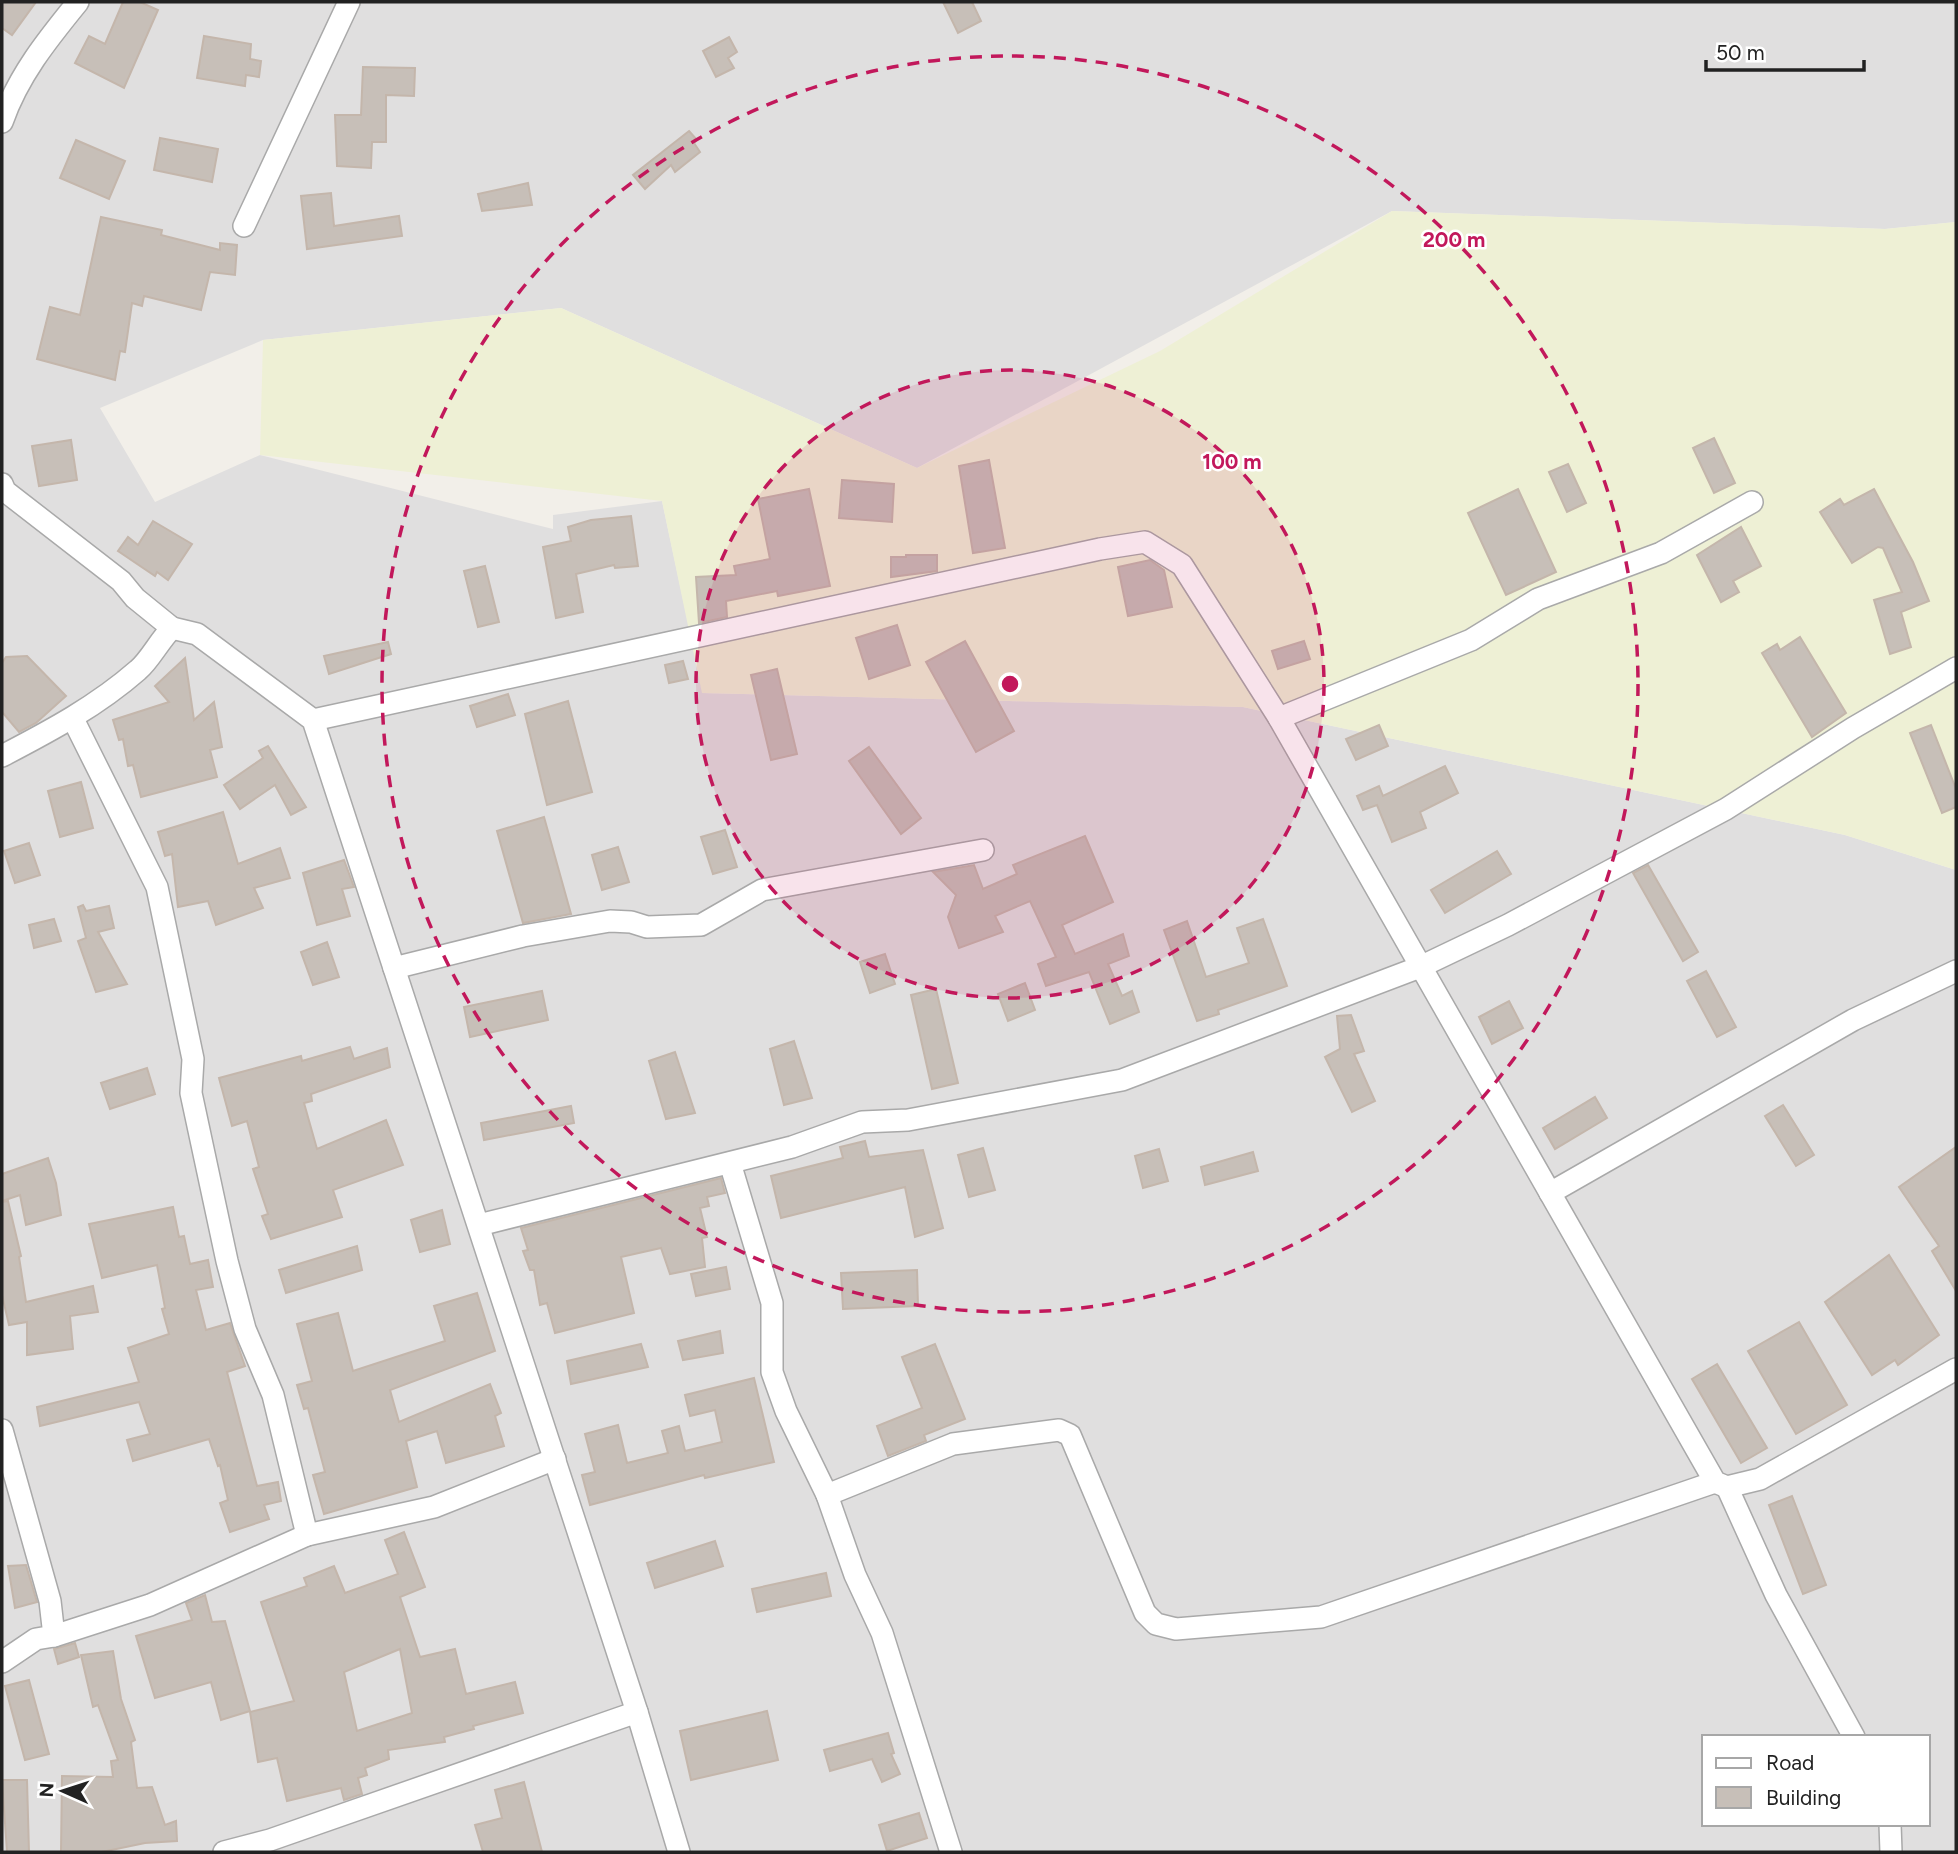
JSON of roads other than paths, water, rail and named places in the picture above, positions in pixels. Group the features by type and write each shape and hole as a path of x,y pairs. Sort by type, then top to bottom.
{"street":[{"path":"2,122 12,92 41,48 78,2"},
{"path":"244,226 349,2"},
{"path":"2,484 5,491 121,580 135,598 172,628 197,634 313,720 637,1712 679,1852"},
{"path":"1279,718 1471,640 1538,599 1661,553 1752,502"},
{"path":"313,720 1100,549 1145,542 1182,565 1279,718 1549,1193 1721,1484 1776,1595 1853,1735"},
{"path":"2,756 73,719 141,668 156,644 172,628"},
{"path":"479,1225 792,1147 862,1122 908,1120 1122,1080 1420,967 1508,925 1726,809 1853,728 1956,668"},
{"path":"73,719 157,887 193,1059 191,1093 227,1261 245,1329 273,1395 307,1535"},
{"path":"394,968 523,936 610,921 631,922 647,927 701,925 762,890 983,850"},
{"path":"1549,1193 1853,1020 1956,971"},
{"path":"730,1163 772,1303 772,1372 786,1410 827,1494 855,1575 882,1633 951,1852"},
{"path":"827,1494 953,1444 1059,1430 1070,1435 1145,1613 1156,1624 1176,1629 1321,1617 1721,1484 1760,1479 1956,1369"},
{"path":"2,1430 50,1601 54,1636"},
{"path":"2,1662 36,1639 54,1636 150,1605 307,1535 434,1507 555,1459"},
{"path":"224,1852 270,1840 637,1712"},
{"path":"1890,1826 1891,1852"}]}
